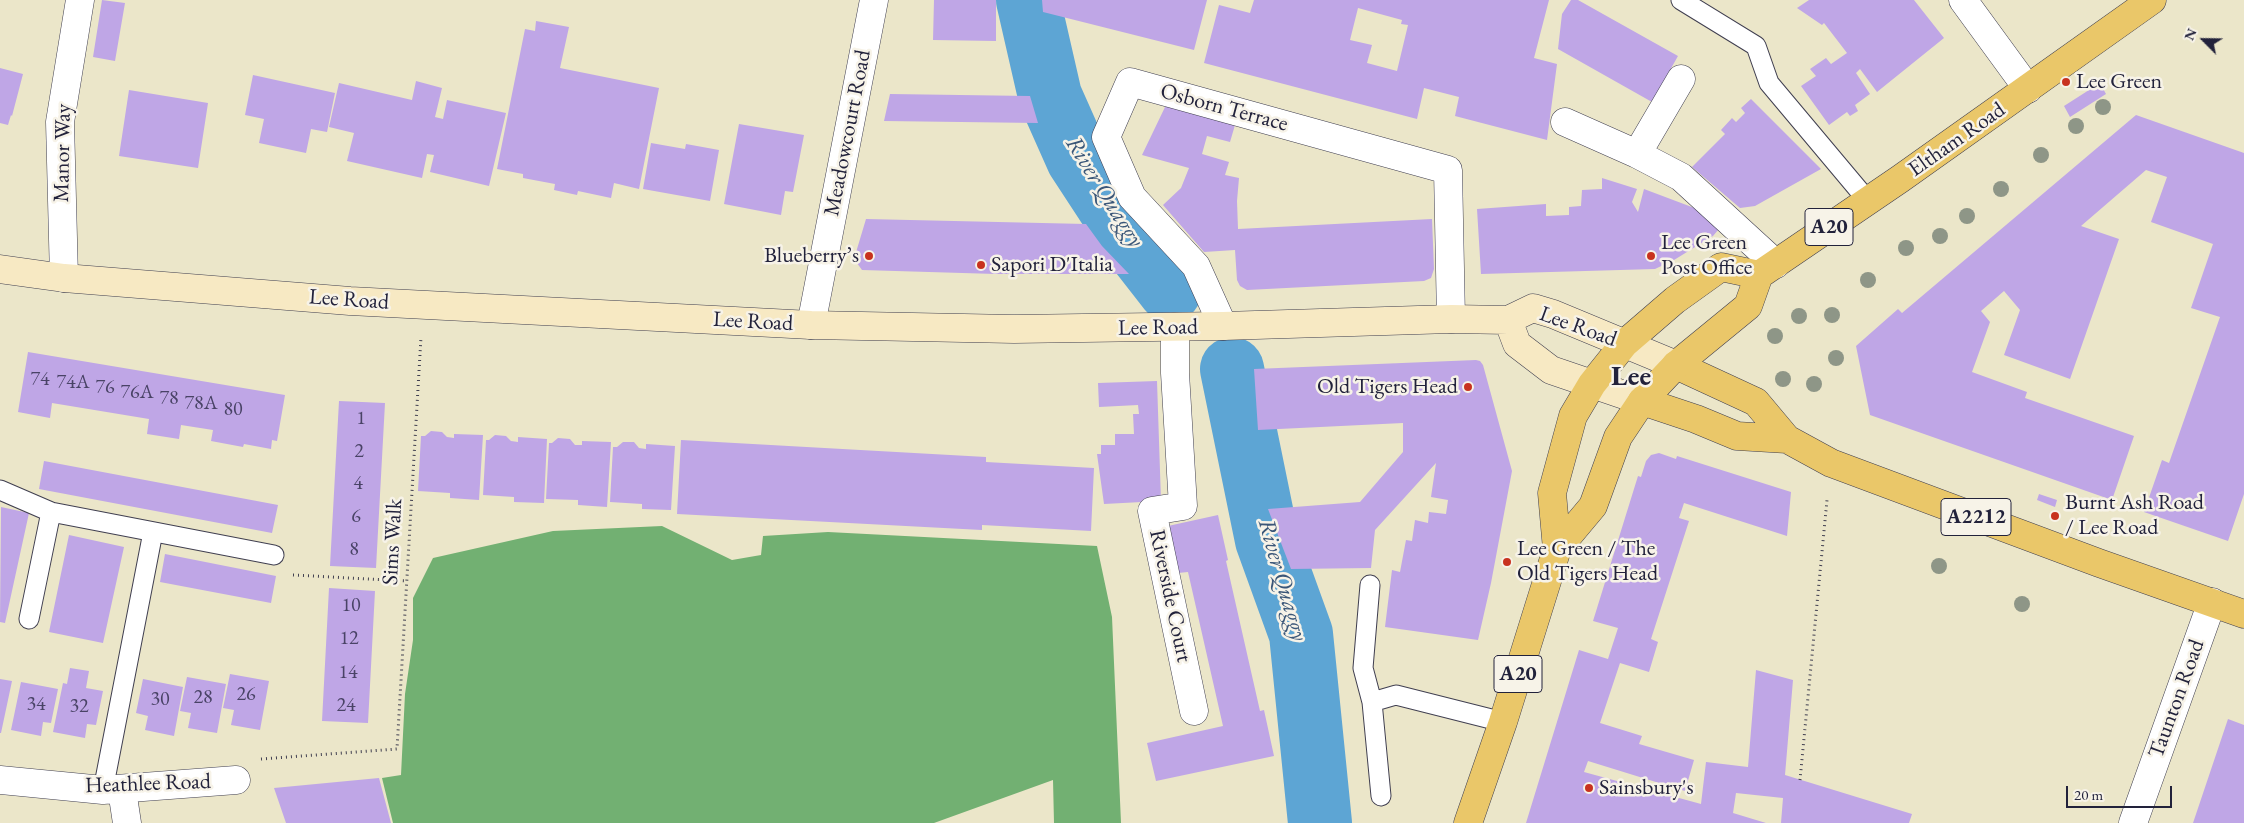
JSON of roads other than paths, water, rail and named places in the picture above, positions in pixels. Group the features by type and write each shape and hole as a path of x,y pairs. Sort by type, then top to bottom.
{"main road":[{"name":"Eltham Road","path":"1767,269 1868,201 2152,0"},
{"name":"A20","path":"1468,823 1503,722 1557,550 1593,506 1618,437 1642,401 1676,366 1748,306 1767,269 1721,267 1675,300 1624,344 1592,384 1573,416 1552,493 1557,550"},
{"name":"Lee Road","path":"0,269 64,278 350,301 811,325 1014,329 1223,326 1452,319 1508,320 1533,308 1554,314 1676,366"},
{"name":"Lee Road","path":"1508,320 1517,344 1550,370 1642,401"},
{"name":"A2212","path":"1676,366 1756,402 1787,439 1831,464 2244,614"},
{"name":"A2212","path":"1642,401 1696,419 1737,436 1787,439"}],"street":[{"name":"Manor Way","path":"64,278 60,122 80,0"},
{"name":"Meadowcourt Road","path":"811,325 874,0"},
{"path":"1963,0 2028,89"},
{"path":"1637,154 1681,79"},
{"name":"Osborn Terrace","path":"1223,326 1196,266 1132,196 1106,137 1130,82 1448,170 1452,319"},
{"path":"1565,122 1637,154 1681,177 1767,269"},
{"name":"Riverside Court","path":"1164,327 1175,373 1183,506 1152,511 1194,711"},
{"name":"Taunton Road","path":"2133,823 2212,602"},
{"name":"Heathlee Road","path":"0,780 113,790 236,780"},
{"path":"113,790 127,823"}],"lane":[{"path":"1681,0 1756,46 1769,83 1868,201"},
{"path":"0,490 51,512 274,555"},
{"path":"29,619 51,512"},
{"path":"113,790 154,532"},
{"path":"1370,585 1363,668 1372,702 1381,796"},
{"path":"1372,702 1396,695 1503,722"}],"waterway":[{"name":"River Quaggy","path":"1028,0 1050,96 1078,159 1131,240 1170,290"},
{"name":"River Quaggy","path":"1232,369 1267,540 1301,634 1320,823"},
{"path":"1218,412 1241,416"}],"place":[{"name":"Lee Green","path":"2066,82"},
{"name":"Blueberry’s","path":"869,256"},
{"name":"Lee Green Post Office","path":"1651,256"},
{"name":"Sapori D'Italia","path":"981,265"},
{"name":"Old Tigers Head","path":"1468,387"},
{"name":"Burnt Ash Road / Lee Road","path":"2055,516"},
{"name":"Lee Green / The Old Tigers Head","path":"1507,562"},
{"name":"Sainsbury's","path":"1589,788"}],"district":[{"name":"Lee","path":"1631,377"}]}
